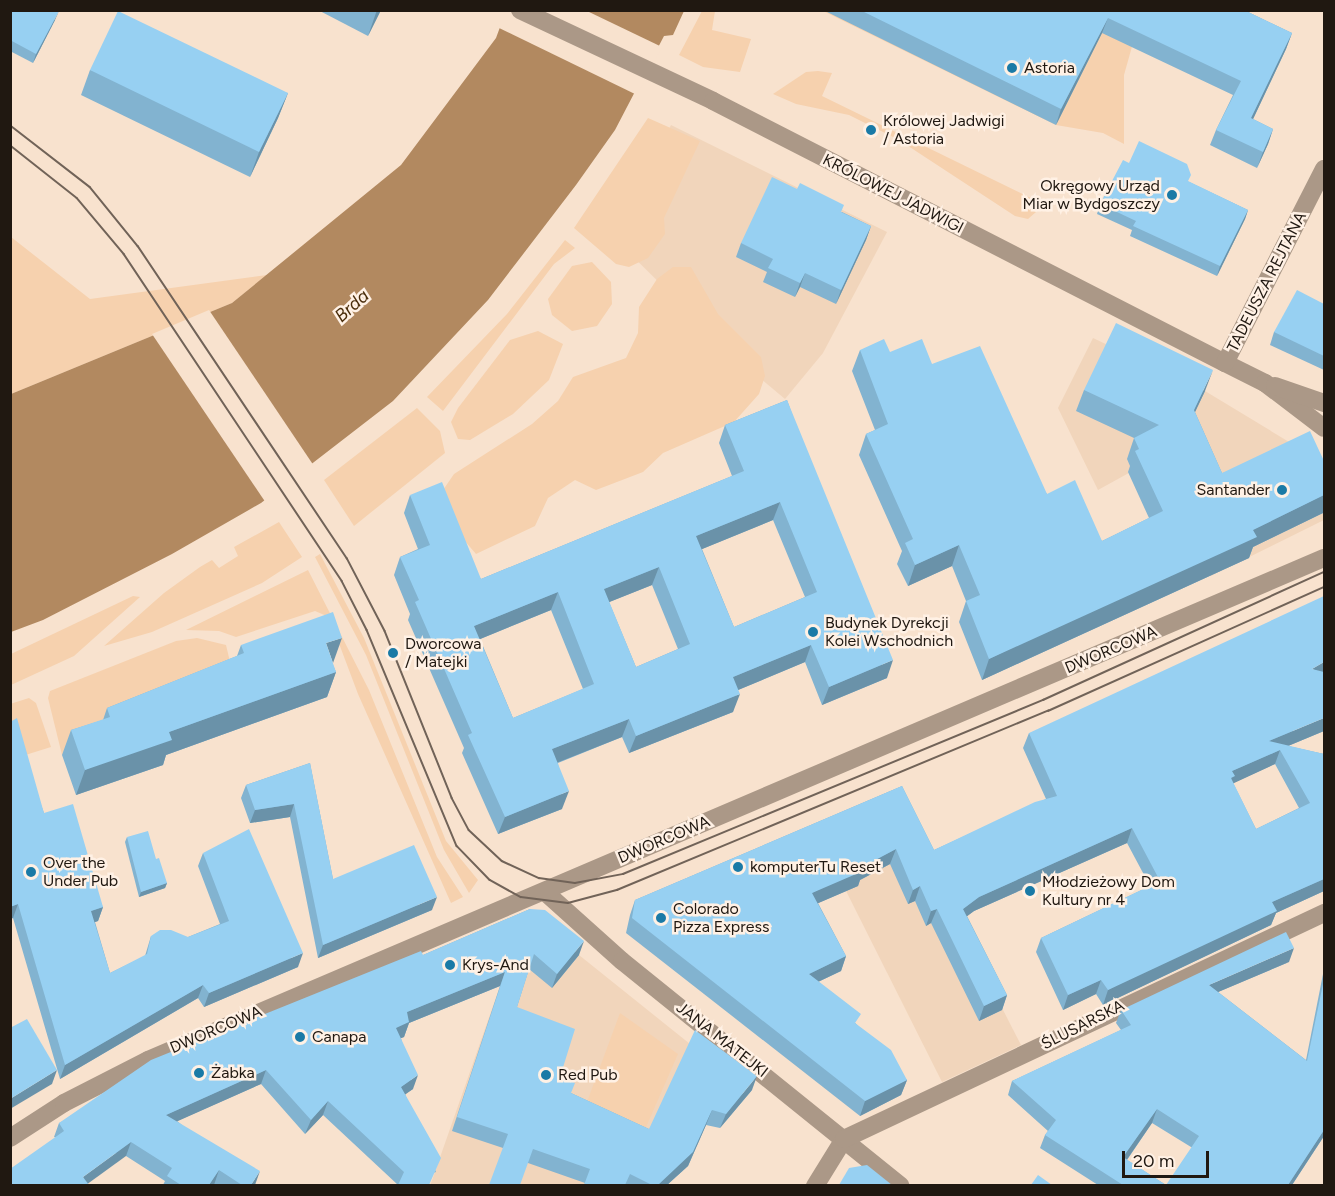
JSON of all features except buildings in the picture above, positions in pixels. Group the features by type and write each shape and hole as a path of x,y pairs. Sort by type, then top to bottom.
{"street":[{"name":"KRÓLOWEJ JADWIGI","path":"520,10 691,91 1226,363 1264,384 1324,428"},
{"name":"TADEUSZA REJTANA","path":"1226,363 1324,169"},
{"name":"KRÓLOWEJ JADWIGI","path":"1264,384 1324,403"},
{"name":"DWORCOWA","path":"10,1138 64,1103 148,1060 1324,558"},
{"name":"JANA MATEJKI","path":"545,892 622,961 901,1185"},
{"name":"ŚLUSARSKA","path":"844,1139 1324,914"},
{"path":"815,1185 844,1139"}],"shaded area":[{"path":"702,11 715,11 712,30 751,39 740,72 703,67 679,55"},
{"name":"Astoria","path":"823,11 1150,11 1133,43 1124,75 1124,144 1103,133 1056,125"},
{"path":"806,72 832,73 822,96 1041,203 1036,212 1028,219 1015,216 899,140 849,115 796,104 773,94"},
{"path":"648,118 700,141 664,218 665,234 648,258 629,267 616,264 574,228"},
{"path":"671,125 887,232 823,353 785,399 736,358 615,239"},
{"path":"11,237 90,299 267,275 232,303 11,394"},
{"path":"565,240 575,248 554,264 443,411 427,397 507,314"},
{"path":"592,262 611,282 612,304 597,326 572,331 552,315 548,299 572,266"},
{"path":"673,267 691,267 718,314 761,357 765,376 759,394 734,422 663,453 643,472 596,490 575,480 548,498 535,526 476,554 458,533 441,493 454,474 532,424 558,401 573,377 626,358 638,333 639,307 657,279"},
{"path":"538,331 563,344 549,380 513,414 470,440 458,439 451,422 458,408 510,340"},
{"path":"1093,338 1205,391 1304,451 1324,489 1324,520 1211,576 1156,458 1098,490 1058,408"},
{"path":"417,408 440,431 445,453 354,526 324,480"},
{"path":"279,522 302,557 262,583 152,632 104,646 164,593 200,567 212,560 219,568 238,556 234,547"},
{"path":"320,554 364,638 446,841 478,880 469,893 444,850 366,655 315,557"},
{"path":"308,570 369,690 437,857 463,897 451,903 358,694 329,617 315,611 236,637 219,631 186,630"},
{"path":"133,596 140,597 74,656 11,685 11,654"},
{"path":"197,638 226,645 232,670 62,755 48,698 50,691 176,641"},
{"path":"29,698 36,703 51,747 19,757 11,732 10,704"},
{"path":"896,801 1021,1045 942,1082 840,879"},
{"path":"495,936 579,955 690,1044 626,1185 430,1186 500,986"},
{"path":"620,1013 678,1054 643,1134 584,1110"}],"water":[{"name":"Brda","path":"506,11 684,11 673,35 664,36 615,130 576,185 488,300 393,401 261,503 172,554 43,620 11,632 11,394 232,303 401,165 496,38"}],"pier":[{"path":"503,10 587,11 662,47 637,95 497,27"},
{"path":"209,310 314,466 266,503 152,334"}],"tram line":[{"path":"10,125 90,187 138,246 347,558 385,631 452,798 469,830 502,861 539,878 575,883 623,874 1043,700 1324,572"},
{"path":"10,145 77,198 124,254 342,581 367,630 457,846 490,880 521,897 568,903 617,890 1048,711 1324,587"}],"place":[{"name":"Astoria","path":"1012,68"},
{"name":"Królowej Jadwigi / Astoria","path":"871,130"},
{"name":"Okręgowy Urząd Miar w Bydgoszczy","path":"1172,195"},
{"name":"Santander","path":"1282,490"},
{"name":"Budynek Dyrekcji Kolei Wschodnich","path":"813,632"},
{"name":"Dworcowa / Matejki","path":"393,653"},
{"name":"komputerTu Reset","path":"738,867"},
{"name":"Over the Under Pub","path":"31,872"},
{"name":"Młodzieżowy Dom Kultury nr 4","path":"1030,891"},
{"name":"Colorado Pizza Express","path":"661,918"},
{"name":"Krys-And","path":"450,965"},
{"name":"Canapa","path":"300,1037"},
{"name":"Żabka","path":"199,1073"},
{"name":"Red Pub","path":"546,1075"}]}
